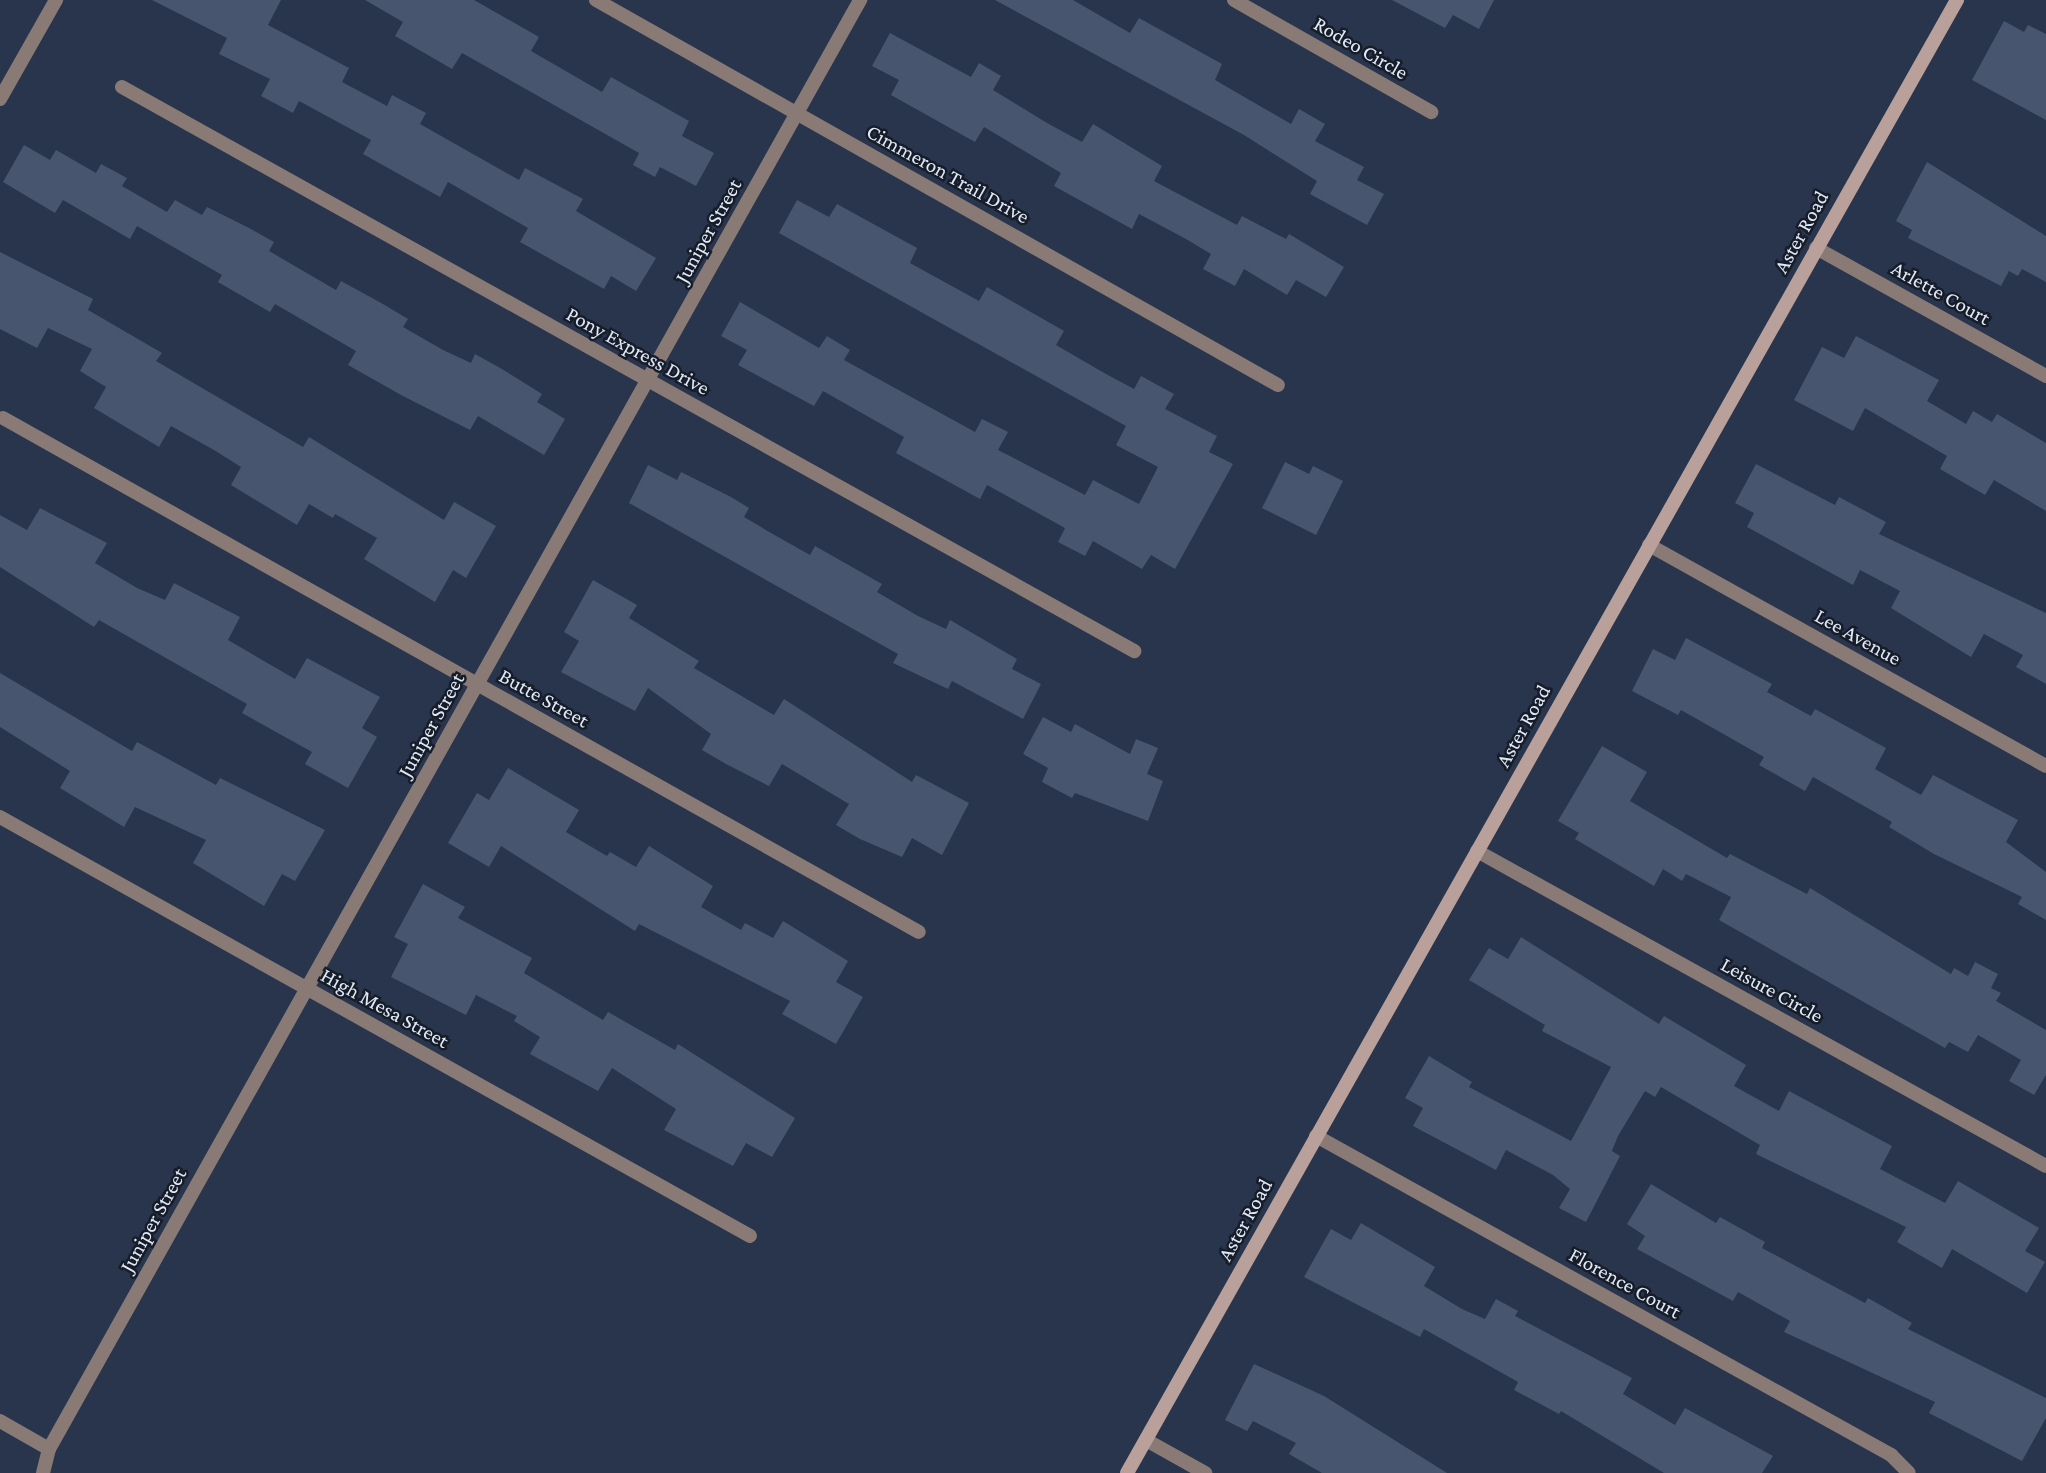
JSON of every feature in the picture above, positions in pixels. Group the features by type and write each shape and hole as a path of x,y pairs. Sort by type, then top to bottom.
{"main road":[{"name":"Aster Road","path":"1127,1473 1957,0"}],"street":[{"path":"0,99 56,0"},
{"name":"Cimmeron Trail Drive","path":"596,0 1278,385"},
{"name":"Juniper Street","path":"43,1473 49,1449 860,0"},
{"name":"Rodeo Circle","path":"1234,0 1431,112"},
{"name":"Pony Express Drive","path":"122,87 1134,651"},
{"name":"Arlette Court","path":"1816,248 2046,376"},
{"name":"Butte Street","path":"3,418 919,932"},
{"name":"Lee Avenue","path":"1650,545 2046,766"},
{"name":"High Mesa Street","path":"0,817 750,1236"},
{"name":"Leisure Circle","path":"1477,851 2046,1166"},
{"name":"Florence Court","path":"1316,1136 1891,1455 1909,1473"},
{"path":"0,1421 49,1449"},
{"path":"1146,1440 1205,1473"}],"building":[{"path":"152,0 281,0 268,25 349,68 342,82 387,106 392,95 426,113 420,124 519,180 525,168 583,199 576,211 656,258 636,291 611,276 604,289 520,242 528,228 448,182 440,197 363,154 371,140 299,101 293,113 261,96 270,79 219,54 227,38"},
{"path":"365,0 474,0 539,37 531,51 602,92 611,77 689,121 682,136 714,153 696,186 660,167 655,177 633,165 639,153 462,53 452,69 395,36 403,22"},
{"path":"995,0 1073,0 1130,33 1139,18 1222,64 1215,80 1291,124 1299,109 1325,124 1315,141 1364,167 1357,180 1384,194 1367,225 1310,194 1317,181 1244,135"},
{"path":"1392,0 1494,0 1479,29 1453,15 1445,28"},
{"path":"2004,21 2024,32 2028,25 2046,34 2046,120 1972,80"},
{"path":"890,33 971,77 979,63 1001,76 993,90 1047,123 1082,142 1093,124 1162,166 1154,181 1237,225 1242,216 1286,239 1289,234 1344,267 1326,297 1296,280 1287,295 1244,269 1235,286 1203,269 1211,254 1186,239 1139,214 1132,229 1054,186 1061,173 984,127 975,142 891,95 899,80 872,66"},
{"path":"24,145 50,160 56,150 96,173 101,164 127,178 122,186 167,212 175,200 202,215 207,207 249,228 274,242 269,251 336,290 341,281 383,304 408,319 403,327 443,350 471,363 475,354 502,369 542,394 537,402 565,419 544,455 478,416 470,430 348,365 356,351 275,304 270,312 218,282 222,275 137,226 130,239 63,200 55,213 3,182"},
{"path":"1927,162 2046,236 2046,282 2022,269 2018,276 2009,271 2001,286 1908,238 1912,230 1896,221"},
{"path":"797,200 829,217 837,204 917,248 910,263 979,301 987,287 1064,331 1056,345 1106,374 1134,389 1141,376 1174,394 1165,409 1217,436 1209,452 1233,464 1175,569 1151,555 1142,569 1093,541 1085,556 1058,542 1065,528 987,485 980,499 896,453 904,437 823,391 814,406 738,365 747,350 721,336 740,302 819,348 827,336 850,350 844,360 975,432 982,419 1008,432 998,450 1085,495 1093,480 1139,504 1158,467 1116,445 1126,426 779,233"},
{"path":"0,252 93,299 88,310 162,353 156,361 303,447 309,437 444,520 454,502 496,526 466,578 453,570 435,602 364,559 377,538 335,514 333,518 309,504 297,525 231,485 241,467 214,450 171,426 159,447 94,408 106,387 80,371 92,349 48,328 37,348 0,329"},
{"path":"1856,336 1939,380 1927,401 1966,424 1973,411 1992,422 1997,414 2046,443 2046,511 1994,480 1985,495 1940,469 1947,456 1865,408 1853,431 1794,400 1822,347 1844,358"},
{"path":"1285,462 1309,474 1313,466 1343,481 1316,535 1262,508"},
{"path":"1756,464 1835,505 1839,497 1886,522 1879,534 2046,613 2046,684 2016,667 2023,655 1984,634 1971,657 1891,608 1900,591 1860,570 1853,585 1747,527 1754,513 1735,503"},
{"path":"648,465 677,480 681,472 731,497 749,508 744,517 771,533 810,555 815,546 882,584 877,592 918,616 946,629 950,620 1017,659 1012,669 1041,684 1023,719 952,681 948,689 893,663 898,654 629,503"},
{"path":"40,508 107,543 95,563 137,588 165,600 174,583 240,617 228,640 295,679 307,658 380,697 362,728 377,737 348,788 305,764 312,752 242,713 247,704 99,620 94,627 0,567 0,515 27,530"},
{"path":"593,580 637,605 629,618 699,661 694,668 774,715 784,699 912,782 916,775 969,803 942,855 912,838 902,857 860,839 836,825 849,804 782,764 769,786 726,764 702,750 711,734 648,688 635,711 561,672 579,641 564,632"},
{"path":"1686,638 1772,684 1767,692 1811,716 1815,709 1886,748 1875,769 1921,795 1933,775 2018,820 2006,842 2046,872 2046,920 2018,904 2022,897 1934,854 1889,827 1892,822 1813,777 1805,791 1759,765 1764,757 1681,710 1678,715 1632,691 1653,649 1675,660"},
{"path":"0,673 132,751 137,742 216,785 220,778 325,830 295,881 282,874 264,906 193,863 206,840 135,807 124,827 60,788 70,771 0,727"},
{"path":"1043,717 1071,732 1075,724 1130,754 1136,739 1158,748 1147,774 1163,781 1148,821 1075,793 1072,798 1042,782 1048,768 1023,754"},
{"path":"1602,746 1647,772 1630,801 1727,858 1730,854 1807,894 1810,888 1951,974 1954,968 1968,976 1975,962 1998,974 1991,988 2001,993 1996,1001 2046,1030 2046,1075 2034,1095 2009,1081 2021,1060 1978,1035 1968,1052 1949,1042 1945,1048 1719,920 1731,897 1686,874 1682,881 1663,869 1654,886 1575,839 1579,833 1558,821"},
{"path":"508,768 579,810 566,832 607,856 610,852 636,867 649,846 713,886 701,907 741,930 745,923 773,938 783,921 848,961 836,982 863,997 836,1044 782,1014 790,1001 639,924 635,931 501,846 489,867 448,843 477,793 489,800"},
{"path":"423,884 465,907 458,918 532,958 524,973 603,1020 608,1012 675,1050 678,1044 795,1118 772,1157 746,1143 733,1166 664,1130 676,1109 612,1068 598,1091 530,1054 540,1037 514,1021 517,1016 476,995 466,1015 391,977 408,944 394,937"},
{"path":"1521,937 1659,1024 1664,1016 1746,1065 1734,1086 1779,1111 1789,1091 1892,1146 1880,1169 1945,1203 1958,1181 2039,1228 2025,1251 2045,1262 2027,1293 1952,1249 1942,1268 1897,1242 1906,1227 1756,1154 1760,1145 1661,1087 1655,1097 1645,1091 1618,1136 1612,1151 1620,1156 1586,1222 1559,1208 1570,1189 1553,1175 1506,1150 1496,1170 1413,1126 1423,1108 1405,1098 1429,1056 1472,1082 1469,1087 1571,1141 1611,1067 1542,1031 1545,1025 1469,980 1489,948 1508,959"},
{"path":"1651,1184 1716,1223 1720,1217 1765,1242 1762,1248 1865,1303 1868,1298 1912,1323 1908,1329 2046,1398 2046,1418 2022,1461 1929,1413 1935,1402 1784,1332 1790,1321 1738,1292 1733,1301 1637,1249 1645,1236 1627,1224"},
{"path":"1361,1223 1435,1267 1424,1286 1462,1309 1485,1319 1496,1299 1518,1311 1515,1316 1632,1378 1623,1394 1675,1425 1685,1408 1773,1456 1762,1473 1664,1473 1561,1411 1559,1414 1514,1390 1518,1382 1424,1329 1420,1337 1304,1277 1331,1229 1351,1240"},
{"path":"1254,1364 1324,1396 1447,1473 1322,1473 1289,1454 1296,1443 1253,1421 1247,1431 1225,1420"}]}
